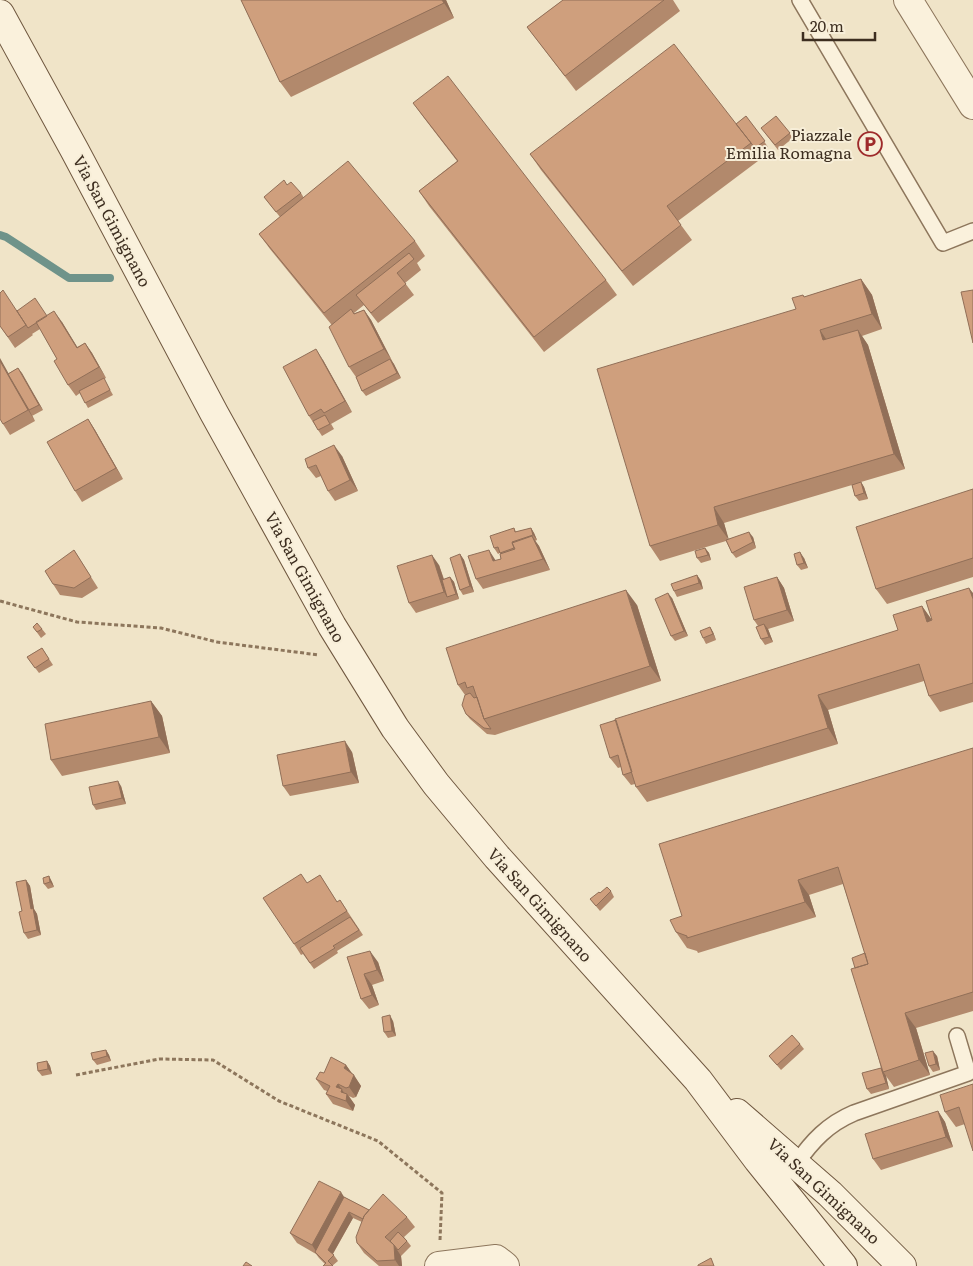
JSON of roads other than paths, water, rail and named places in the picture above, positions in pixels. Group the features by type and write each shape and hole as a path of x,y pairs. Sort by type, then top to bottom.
{"main road":[{"path":"908,0 973,105"},
{"name":"Via San Gimignano","path":"0,14 214,413 352,659 400,735 461,815 565,934 698,1080 758,1160 843,1266"},
{"name":"Via San Gimignano","path":"698,1080 854,1216 902,1266"},
{"path":"439,1257 496,1259 504,1266"}],"lane":[{"path":"800,0 943,243 973,231"},
{"path":"796,1164 816,1138 839,1120 968,1073 957,1036"}],"waterway":[{"path":"0,235 69,278 110,278"}],"place":[{"name":"Piazzale Emilia Romagna","path":"870,144"}]}
